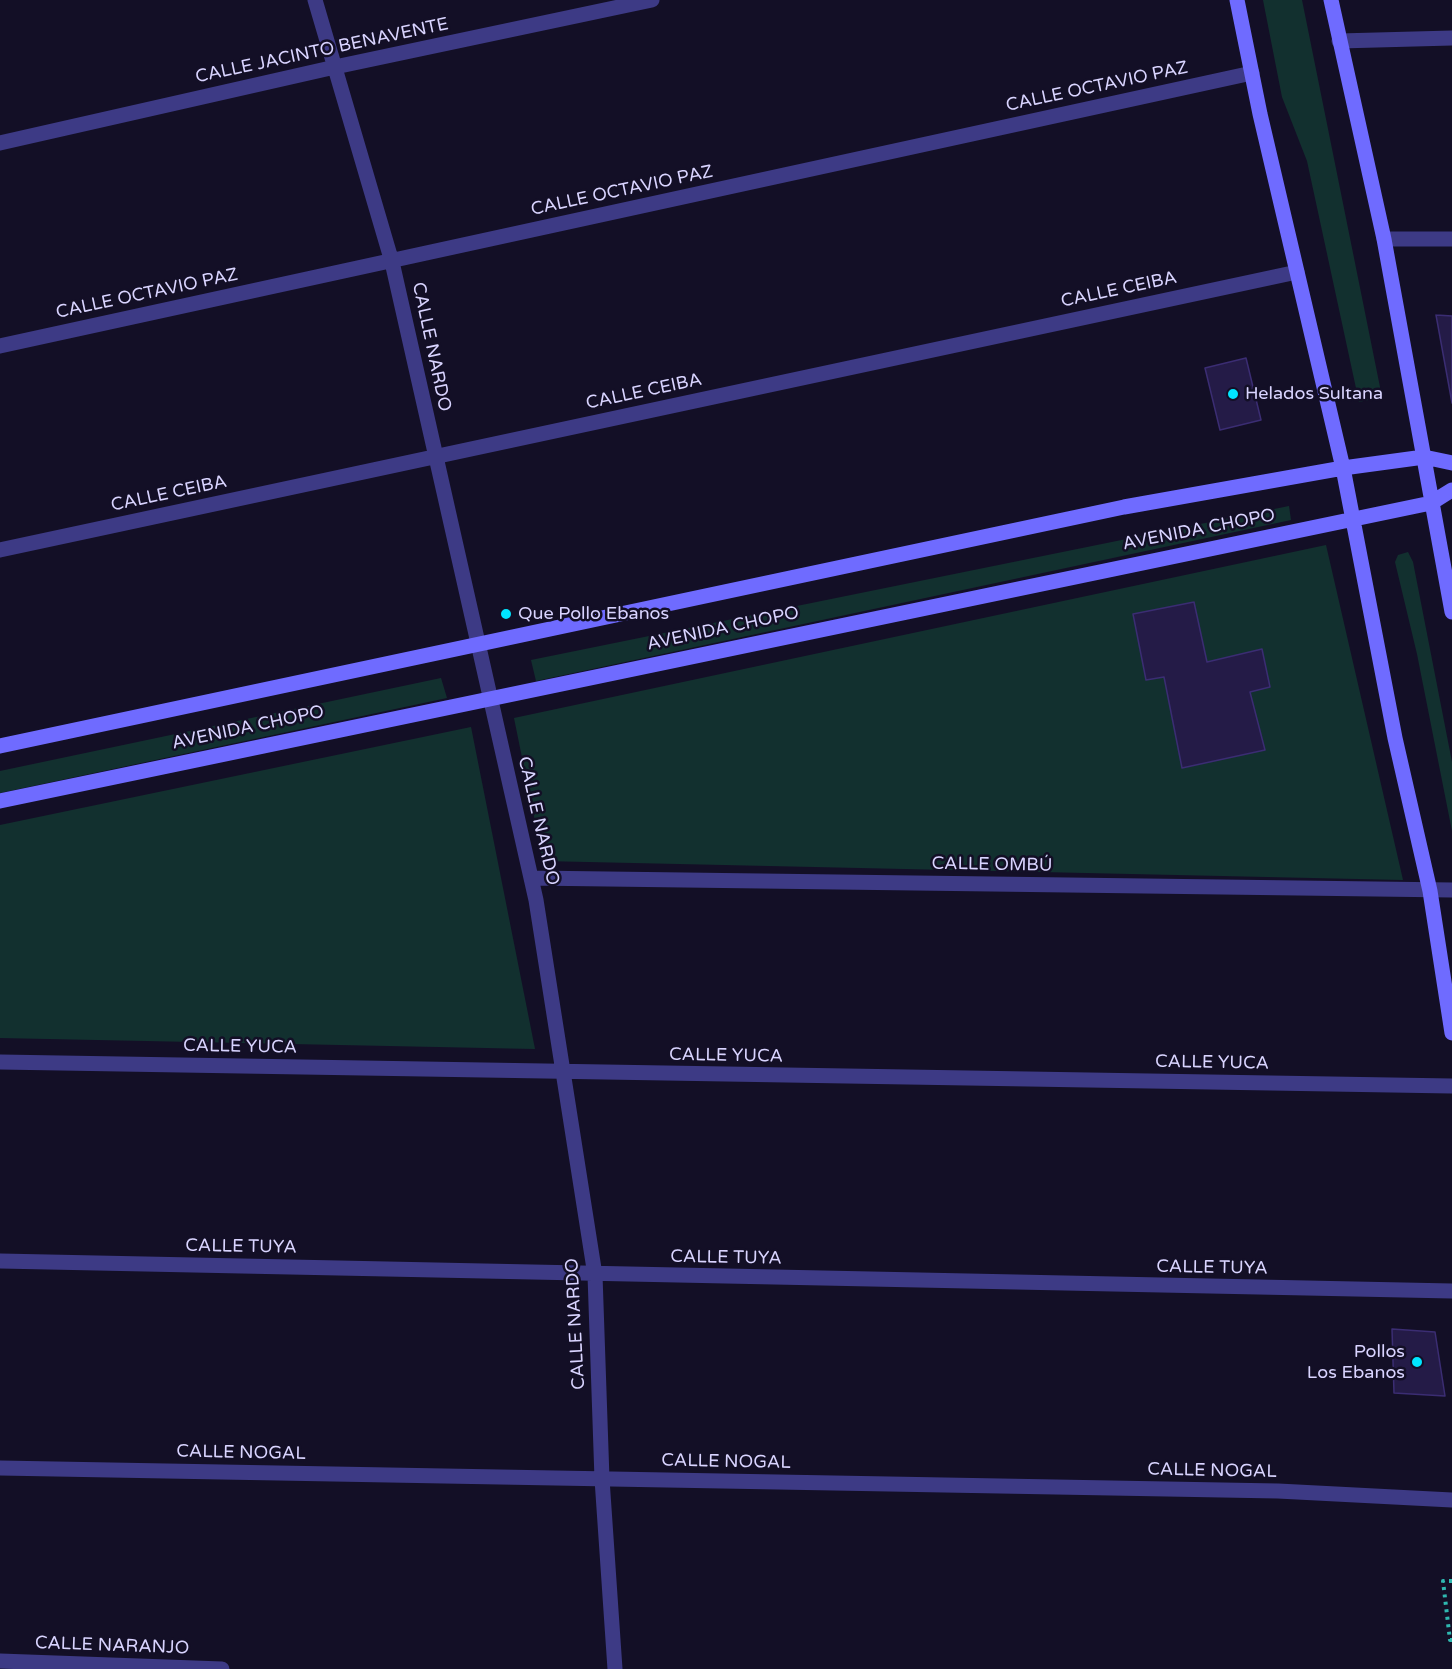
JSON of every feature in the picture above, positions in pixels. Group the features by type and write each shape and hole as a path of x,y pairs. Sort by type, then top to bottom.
{"street":[{"name":"CALLE NARDO","path":"315,0 392,262 434,457 531,878 595,1275 602,1479 615,1669"},
{"name":"CALLE JACINTO BENAVENTE","path":"0,143 335,67 652,0"},
{"path":"1237,0 1354,519 1395,738 1430,891 1452,1033"},
{"path":"1331,0 1384,239 1452,612"},
{"path":"1339,40 1452,38"},
{"name":"CALLE OCTAVIO PAZ","path":"0,346 1252,73"},
{"path":"1384,239 1452,239"},
{"name":"CALLE CEIBA","path":"0,550 1297,272"},
{"name":"AVENIDA CHOPO","path":"0,746 1124,507 1343,468 1425,457 1452,463"},
{"name":"AVENIDA CHOPO","path":"0,801 490,697 1431,503 1452,490"},
{"name":"CALLE OMBÚ","path":"531,878 1452,890"},
{"name":"CALLE YUCA","path":"0,1062 1452,1086"},
{"name":"CALLE TUYA","path":"0,1261 1452,1291"},
{"name":"CALLE NOGAL","path":"0,1468 1266,1491 1452,1500"},
{"name":"CALLE NARANJO","path":"0,1661 222,1669"}],"path":[{"path":"1452,1581 1443,1581 1449,1640 1452,1640"}],"green space":[{"path":"1263,0 1302,0 1382,397 1359,402 1307,161 1282,97"},
{"path":"1289,506 1291,520 536,681 531,660"},
{"path":"1326,545 1403,880 543,861 514,718"},
{"path":"1408,552 1413,562 1452,762 1452,831 1417,654 1395,562 1398,555"},
{"path":"441,678 447,698 0,793 0,771"},
{"path":"471,727 535,1049 0,1038 0,825"}],"building":[{"path":"1436,315 1452,316 1452,403"},
{"name":"Helados Sultana","path":"1246,358 1261,420 1220,430 1205,368"},
{"path":"1194,602 1207,662 1262,649 1270,687 1250,692 1265,750 1182,768 1164,677 1146,680 1133,614"},
{"name":"Pollos Los Ebanos","path":"1392,1329 1435,1332 1445,1396 1394,1393"}],"place":[{"name":"Helados Sultana","path":"1233,394"},
{"name":"Que Pollo Ebanos","path":"506,614"},
{"name":"Pollos Los Ebanos","path":"1417,1362"}]}
